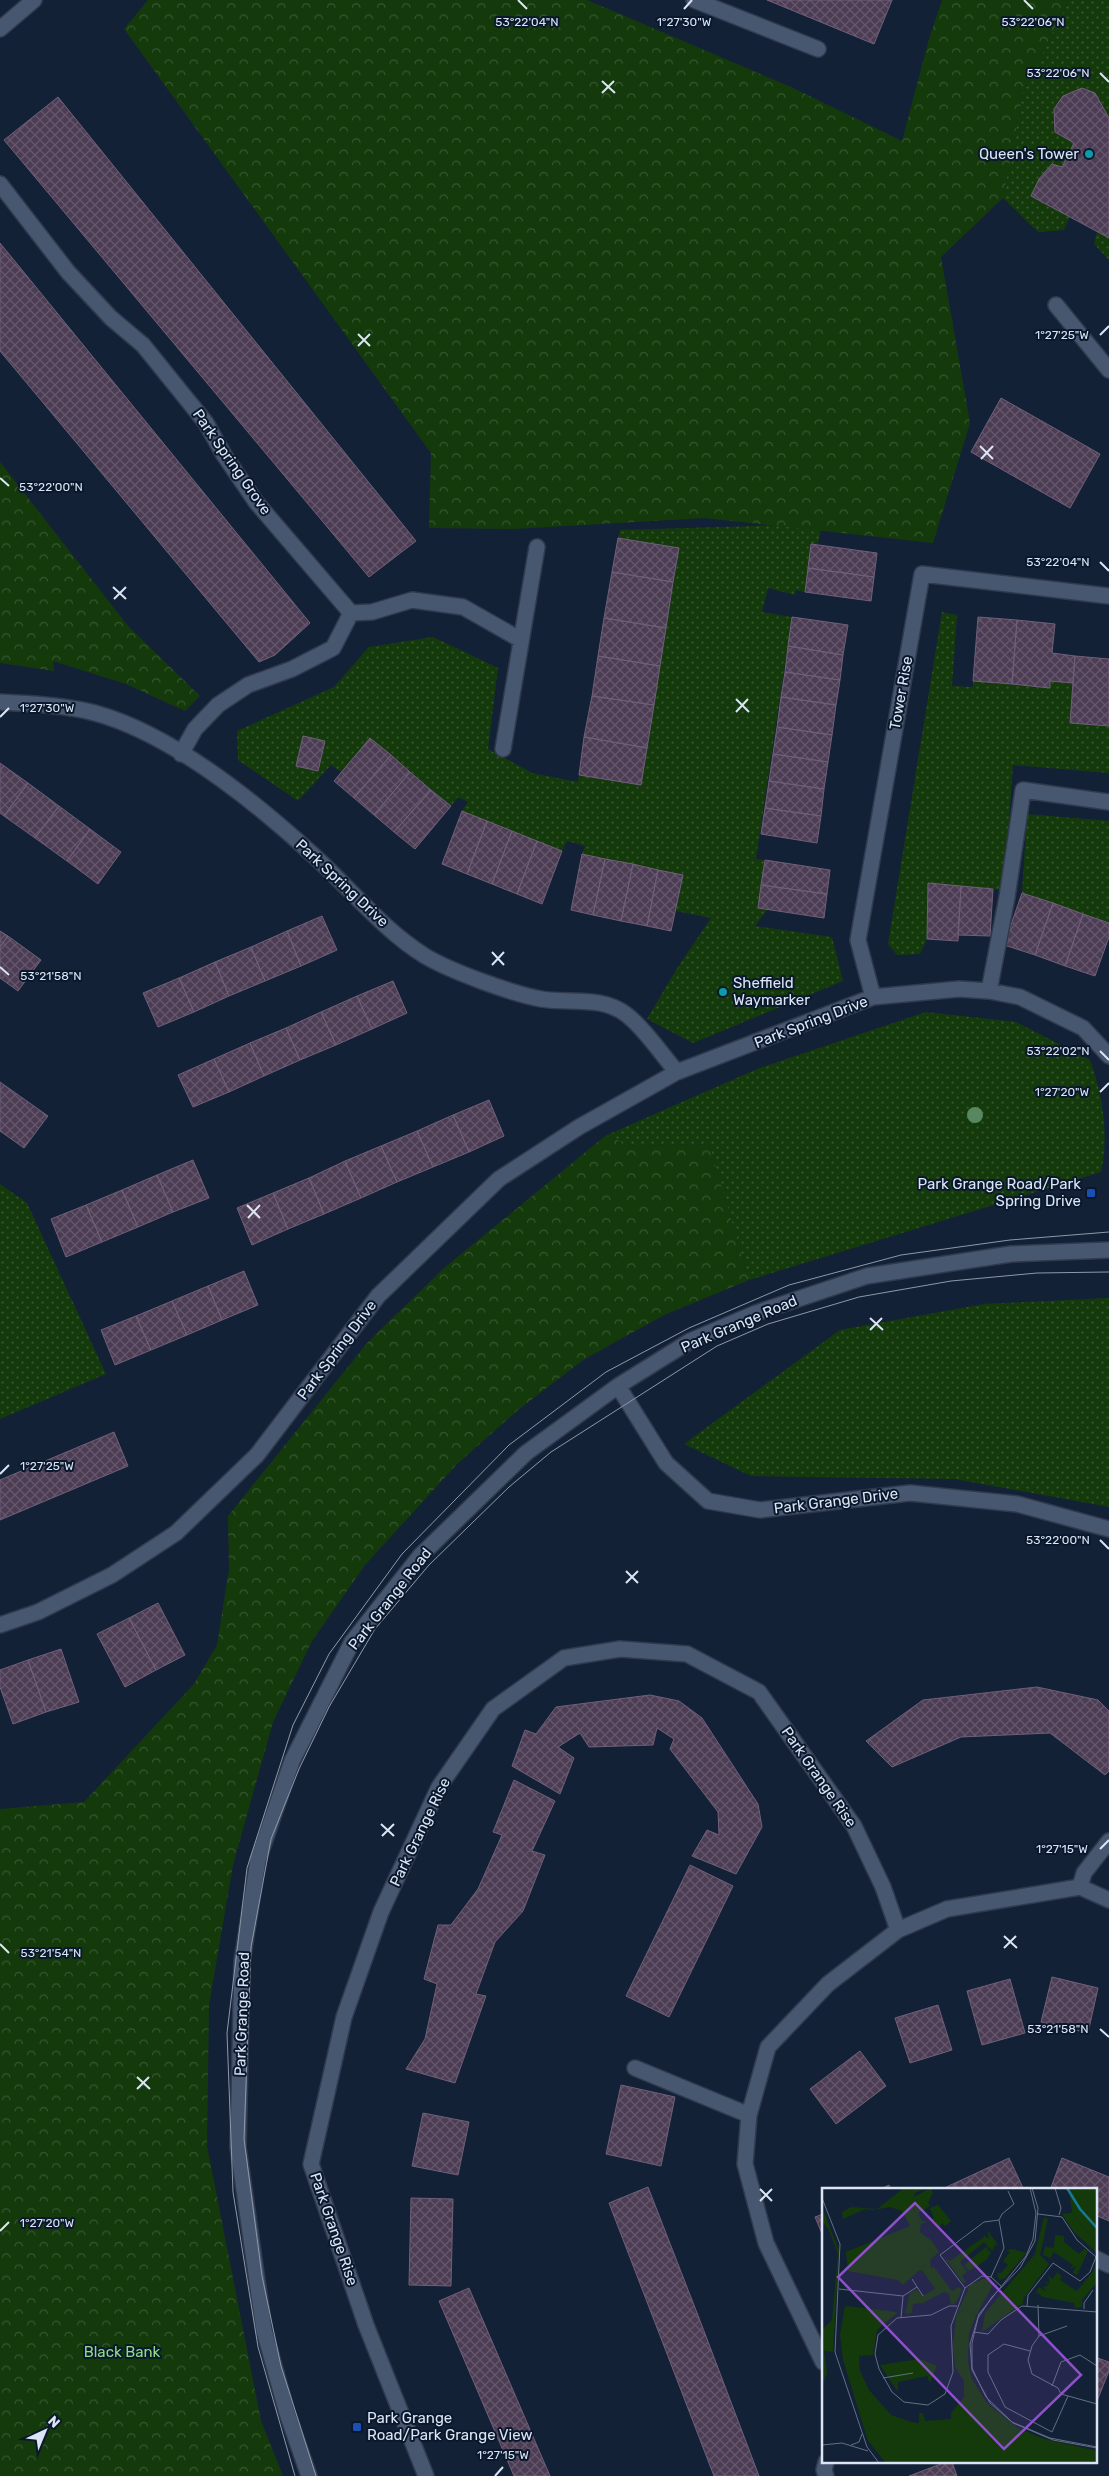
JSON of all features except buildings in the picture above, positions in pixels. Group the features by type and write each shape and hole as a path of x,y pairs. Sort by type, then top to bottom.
{"street":[{"path":"0,29 34,0"},
{"path":"694,0 818,49"},
{"name":"Park Spring Grove","path":"0,184 68,272 110,318 143,345 206,423 224,456 256,502 351,613"},
{"path":"1056,305 1109,370"},
{"path":"503,749 537,547"},
{"name":"Tower Rise","path":"873,997 858,940 922,574 1109,596"},
{"path":"181,754 195,729 218,705 248,685 292,669 333,648 351,613 372,612 412,600 463,607 521,640"},
{"name":"Park Spring Drive","path":"0,702 43,704 95,713 143,730 210,771 264,812 312,854 391,930 426,956 479,980 541,999 599,1002 626,1014 677,1072"},
{"path":"989,990 1008,897 1023,790 1109,802"},
{"name":"Park Spring Drive","path":"0,1625 38,1612 112,1575 176,1533 257,1455 378,1296 499,1179 578,1127 677,1072 873,997 959,989 989,990 1020,997 1083,1028 1109,1056"},
{"name":"Park Grange Road","path":"309,2476 287,2413 264,2330 238,2147 242,1962 258,1860 292,1761 352,1642 420,1556 519,1460 618,1386 690,1341 756,1313 867,1276 1011,1254 1109,1250"},
{"name":"Park Grange Drive","path":"618,1386 666,1462 708,1501 760,1510 910,1493 1017,1504 1109,1529"},
{"name":"Park Grange Rise","path":"426,2476 366,2325 311,2164 344,2018 382,1912 439,1787 493,1709 564,1658 620,1649 687,1654 759,1692 854,1826 883,1887 898,1930"},
{"path":"1080,1887 1084,1873 1109,1841"},
{"path":"822,2357 819,2343 766,2243 745,2164 748,2115 768,2047 828,1984 898,1930 947,1909 1080,1887 1109,1900"},
{"path":"636,2068 748,2115"},
{"path":"1096,2258 1109,2264"},
{"path":"826,2464 824,2470 826,2476"}],"green space":[{"path":"148,0 587,0 791,87 902,141 929,39 942,0 1069,0 1023,93 1003,198 941,257 970,423 933,543 705,518 514,529 429,528 431,453 124,29"},
{"path":"1069,0 1109,0 1109,118 1095,93 1082,88 1067,96 1058,104 1055,115 1055,132 1074,143 1062,167 1052,164 1039,179 1031,196 1070,216 1064,230 1038,232 1003,198 1023,93"},
{"path":"1097,232 1109,238 1109,260 1094,244"},
{"path":"0,462 128,626 200,696 185,711 126,684 53,661 54,671 0,663"},
{"path":"822,524 818,544 811,544 805,592 796,590 795,595 768,588 762,612 792,617 756,859 765,860 758,908 767,910 755,926 832,937 843,981 693,1043 647,1019 676,970 711,918 676,911 683,875 582,854 585,846 567,841 562,851 462,811 468,802 458,797 451,806 370,738 341,772 331,765 298,801 238,760 237,731 334,687 369,647 433,637 498,668 488,749 532,773 578,782 579,775 641,785 679,548 618,538 620,530"},
{"path":"942,612 957,615 952,686 973,687 973,681 1049,688 1050,681 1073,683 1070,723 1109,726 1109,773 1013,765 1004,890 928,883 927,939 920,954 897,955 888,944"},
{"path":"1027,814 1109,821 1109,923 1022,893"},
{"path":"926,1012 1016,1022 1090,1060 1095,1073 1103,1116 1104,1145 1101,1172 749,1280 709,1144 635,1146 605,1136 757,1069"},
{"name":"Black Bank","path":"605,1136 635,1146 709,1144 749,1280 664,1315 583,1360 518,1410 457,1464 365,1565 312,1641 273,1722 233,1865 209,2005 207,2146 261,2421 283,2476 0,2476 0,1809 84,1802 194,1684 217,1645 229,1569 228,1516 368,1342 443,1269"},
{"path":"0,1184 27,1203 106,1374 0,1419"},
{"path":"1109,1298 1109,1507 955,1479 751,1476 684,1444 840,1330 984,1304"}],"tram line":[{"path":"295,2476 258,2347 233,2192 227,2033 247,1868 293,1725 329,1654 402,1554 509,1445 606,1372 689,1328 789,1285 901,1255 1010,1240 1109,1232"},
{"path":"316,2476 281,2366 262,2276 244,2139 251,1947 271,1839 299,1769 329,1707 375,1629 429,1565 509,1487 551,1452 717,1346 768,1324 859,1297 951,1281 1037,1273 1109,1272"}],"place":[{"name":"Queen's Tower","path":"1089,154"},
{"name":"Sheffield Waymarker","path":"723,992"},
{"name":"Park Grange Road/Park Spring Drive","path":"1091,1193"},
{"name":"Park Grange Road/Park Grange View","path":"357,2427"}]}
